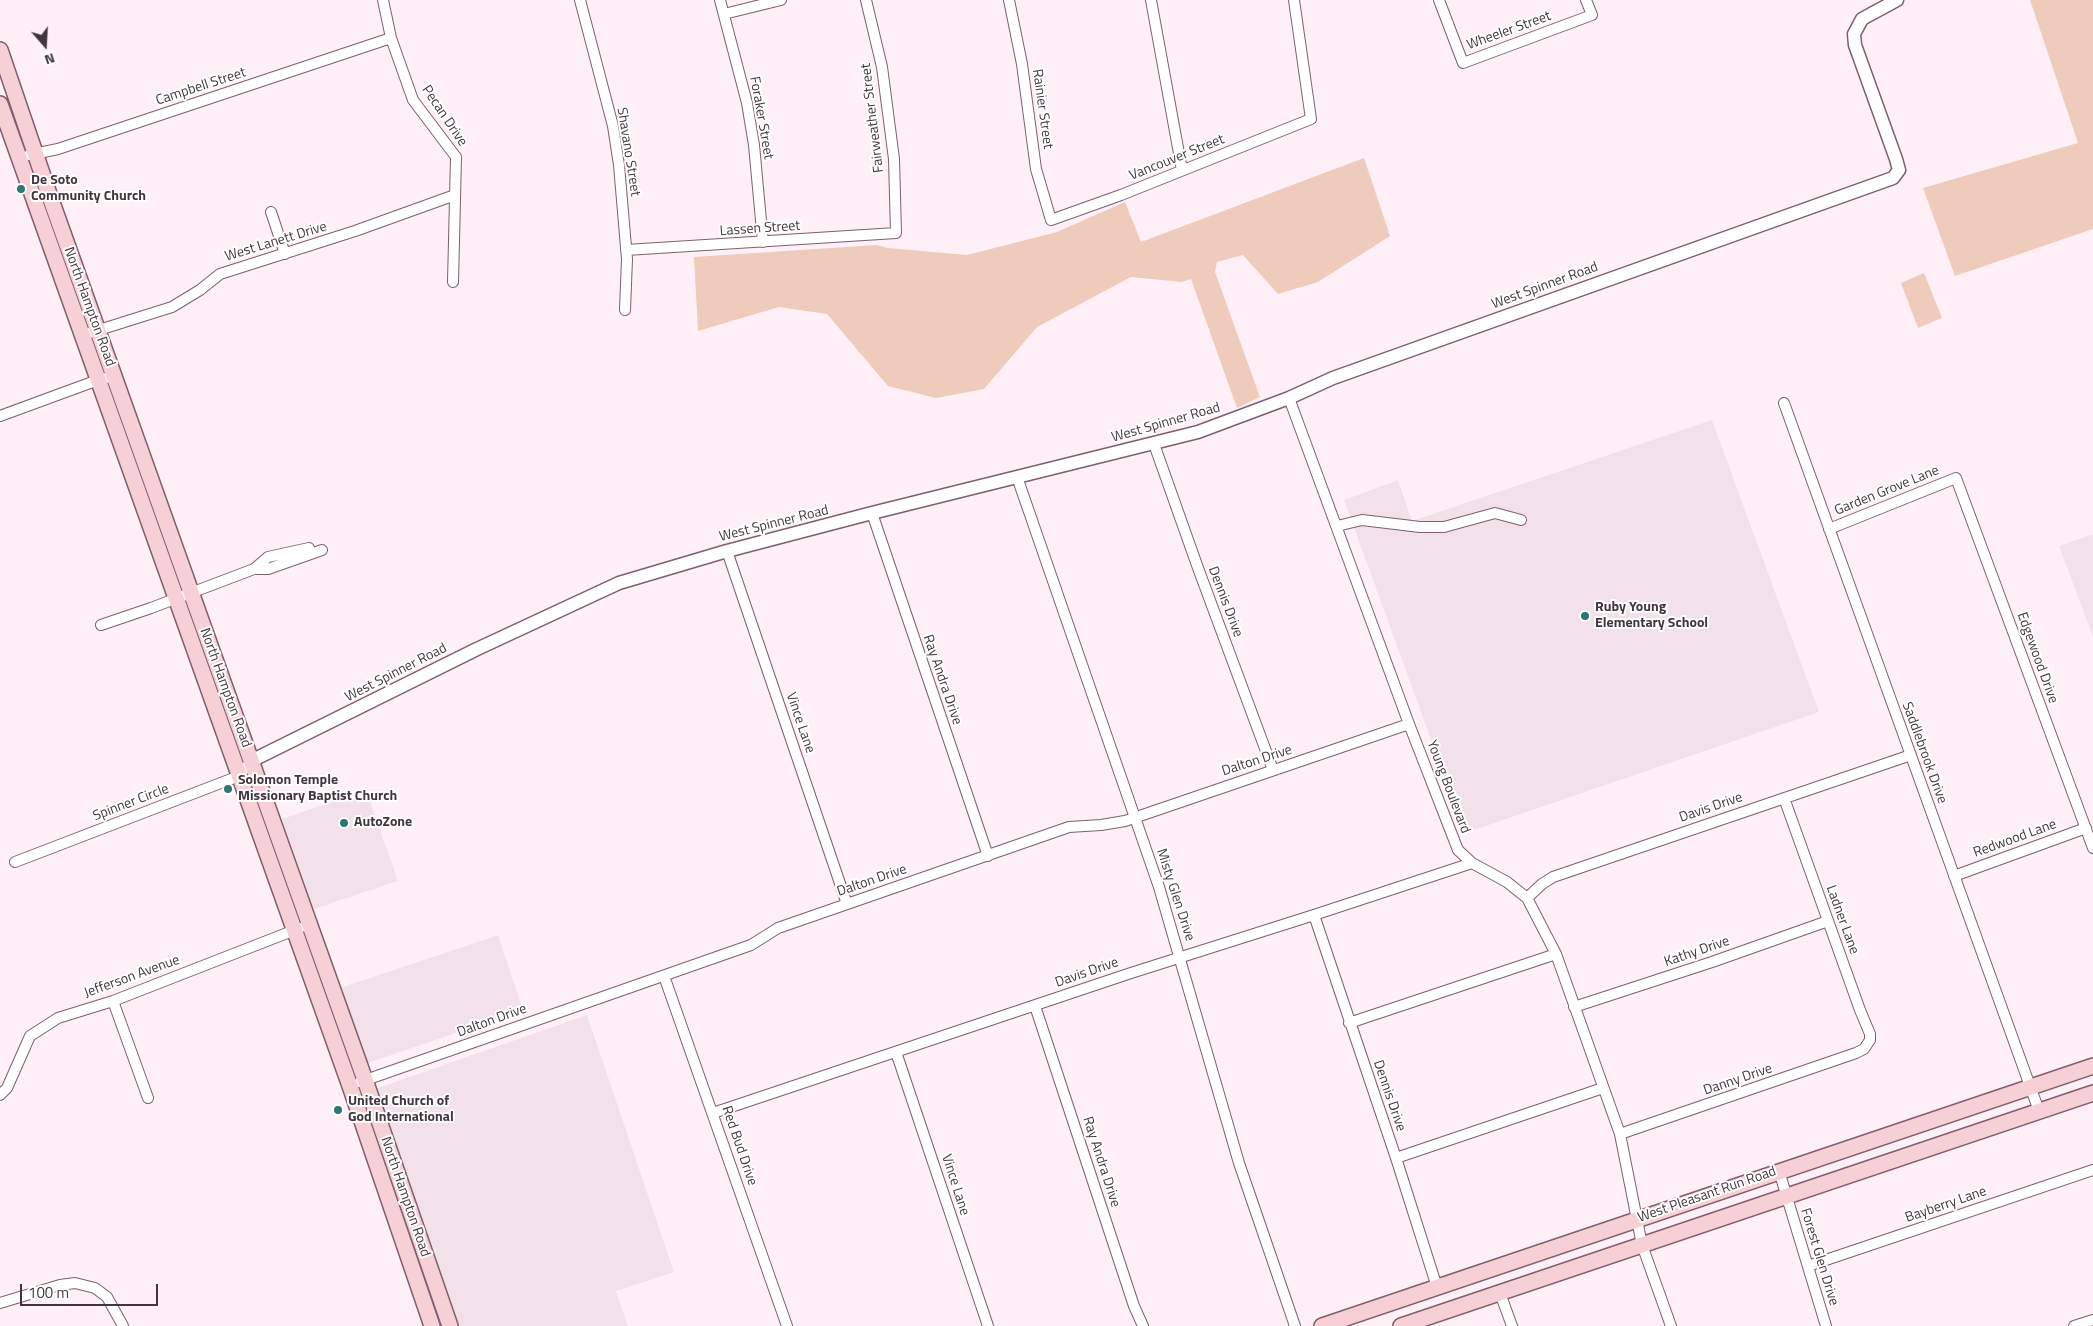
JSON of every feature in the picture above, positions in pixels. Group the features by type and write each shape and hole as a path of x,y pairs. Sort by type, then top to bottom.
{"main road":[{"name":"North Hampton Road","path":"0,50 53,206 365,1080 450,1326"},
{"name":"North Hampton Road","path":"0,104 350,1086 432,1326"},
{"path":"38,211 53,206"},
{"path":"69,297 84,292"},
{"path":"186,626 201,620"},
{"name":"West Pleasant Run Road","path":"1323,1326 1637,1218 2093,1066"},
{"name":"West Pleasant Run Road","path":"1401,1326 2093,1093"}],"street":[{"name":"Pecan Drive","path":"383,0 391,38 413,100 456,158 453,282"},
{"name":"Shavano Street","path":"580,0 613,126 619,165 626,250 625,310"},
{"name":"Foraker Street","path":"720,0 747,104 754,145 763,242"},
{"path":"724,14 781,0"},
{"name":"Fairweather Street","path":"866,0 882,67 894,159 896,233"},
{"name":"Rainier Street","path":"1009,0 1022,64 1036,169 1051,220"},
{"path":"1151,0 1182,170"},
{"name":"Wheeler Street","path":"1439,0 1463,63 1592,15 1586,0"},
{"name":"West Spinner Road","path":"251,761 477,649 618,583 728,551 872,513 1198,432 1288,398 1334,378 1894,178 1899,170 1896,159 1855,45 1854,34 1862,19 1897,0"},
{"name":"Vancouver Street","path":"1051,220 1311,120 1297,1"},
{"name":"Campbell Street","path":"18,155 35,154 58,148 391,38"},
{"name":"West Lanett Drive","path":"82,335 172,307 200,290 220,274 355,232 454,195"},
{"path":"271,212 285,254"},
{"name":"Lassen Street","path":"626,250 896,233"},
{"path":"0,416 98,380 114,376"},
{"name":"Young Boulevard","path":"1288,398 1409,724 1458,850 1472,862 1507,882 1527,898 1556,954 1620,1134 1642,1245 1671,1326"},
{"name":"Saddlebrook Drive","path":"1784,403 2039,1111"},
{"name":"Dennis Drive","path":"1154,444 1273,770"},
{"name":"Misty Glen Drive","path":"1017,477 1159,887 1239,1163 1295,1326"},
{"name":"Garden Grove Lane","path":"1829,529 1956,478"},
{"name":"Edgewood Drive","path":"1956,478 2093,848"},
{"name":"Ray Andra Drive","path":"872,513 988,856"},
{"path":"1337,526 1362,520 1420,527 1444,527 1495,513 1521,520"},
{"path":"101,625 192,594 254,569 268,557 321,547"},
{"name":"Vince Lane","path":"728,551 847,904"},
{"name":"Dalton Drive","path":"350,1086 751,944 778,928 1070,827 1101,825 1134,817 1409,724"},
{"name":"Davis Drive","path":"1527,898 1553,877 1911,755"},
{"path":"239,776 251,761"},
{"name":"Spinner Circle","path":"15,862 239,776"},
{"name":"Ladner Lane","path":"1784,798 1870,1034 1870,1040 1864,1049"},
{"name":"Redwood Lane","path":"1954,876 2086,828"},
{"name":"Davis Drive","path":"713,1113 1472,862"},
{"name":"Dennis Drive","path":"1314,915 1396,1158 1437,1287"},
{"name":"Kathy Drive","path":"1574,1007 1828,922"},
{"name":"Jefferson Avenue","path":"0,1095 7,1088 30,1036 58,1018 112,1001 309,924"},
{"path":"1349,1023 1556,954"},
{"name":"Red Bud Drive","path":"664,976 787,1326"},
{"path":"112,1001 148,1098"},
{"name":"Ray Andra Drive","path":"1035,1006 1134,1306 1143,1326"},
{"name":"Danny Drive","path":"1620,1134 1777,1081 1864,1049"},
{"name":"Vince Lane","path":"896,1052 988,1326"},
{"path":"1396,1158 1603,1088"},
{"name":"Bayberry Lane","path":"1808,1266 2093,1170"},
{"name":"Forest Glen Drive","path":"1779,1171 1826,1326"},
{"path":"0,1303 60,1285 75,1283 95,1288 107,1297 123,1326"},
{"path":"1500,1293 1512,1326"},
{"path":"2074,1326 2093,1320"}],"shaded area":[{"path":"2030,0 2093,0 2093,229 1955,276 1923,188 2078,143"},
{"path":"1364,158 1390,236 1318,282 1278,294 1243,255 1217,262 1215,272 1260,397 1237,408 1191,279 1182,282 1131,277 1037,327 984,389 936,398 888,386 827,314 779,307 698,331 694,257 877,245 888,248 967,255 1057,232 1125,202 1141,242"},
{"path":"1924,273 1942,318 1918,328 1901,283"},
{"name":"Ruby Young Elementary School","path":"1712,420 1819,712 1465,833 1344,500 1398,480 1412,521"},
{"path":"2093,534 2093,637 2059,546"},
{"path":"366,790 398,881 314,909 282,819"},
{"path":"498,935 523,1010 365,1064 337,989"},
{"path":"587,1015 674,1272 616,1291 628,1326 457,1326 375,1089"}],"place":[{"name":"De Soto Community Church","path":"21,189"},
{"name":"Ruby Young Elementary School","path":"1585,616"},
{"name":"Solomon Temple Missionary Baptist Church","path":"228,789"},
{"name":"AutoZone","path":"344,823"},
{"name":"United Church of God International","path":"338,1110"}]}
